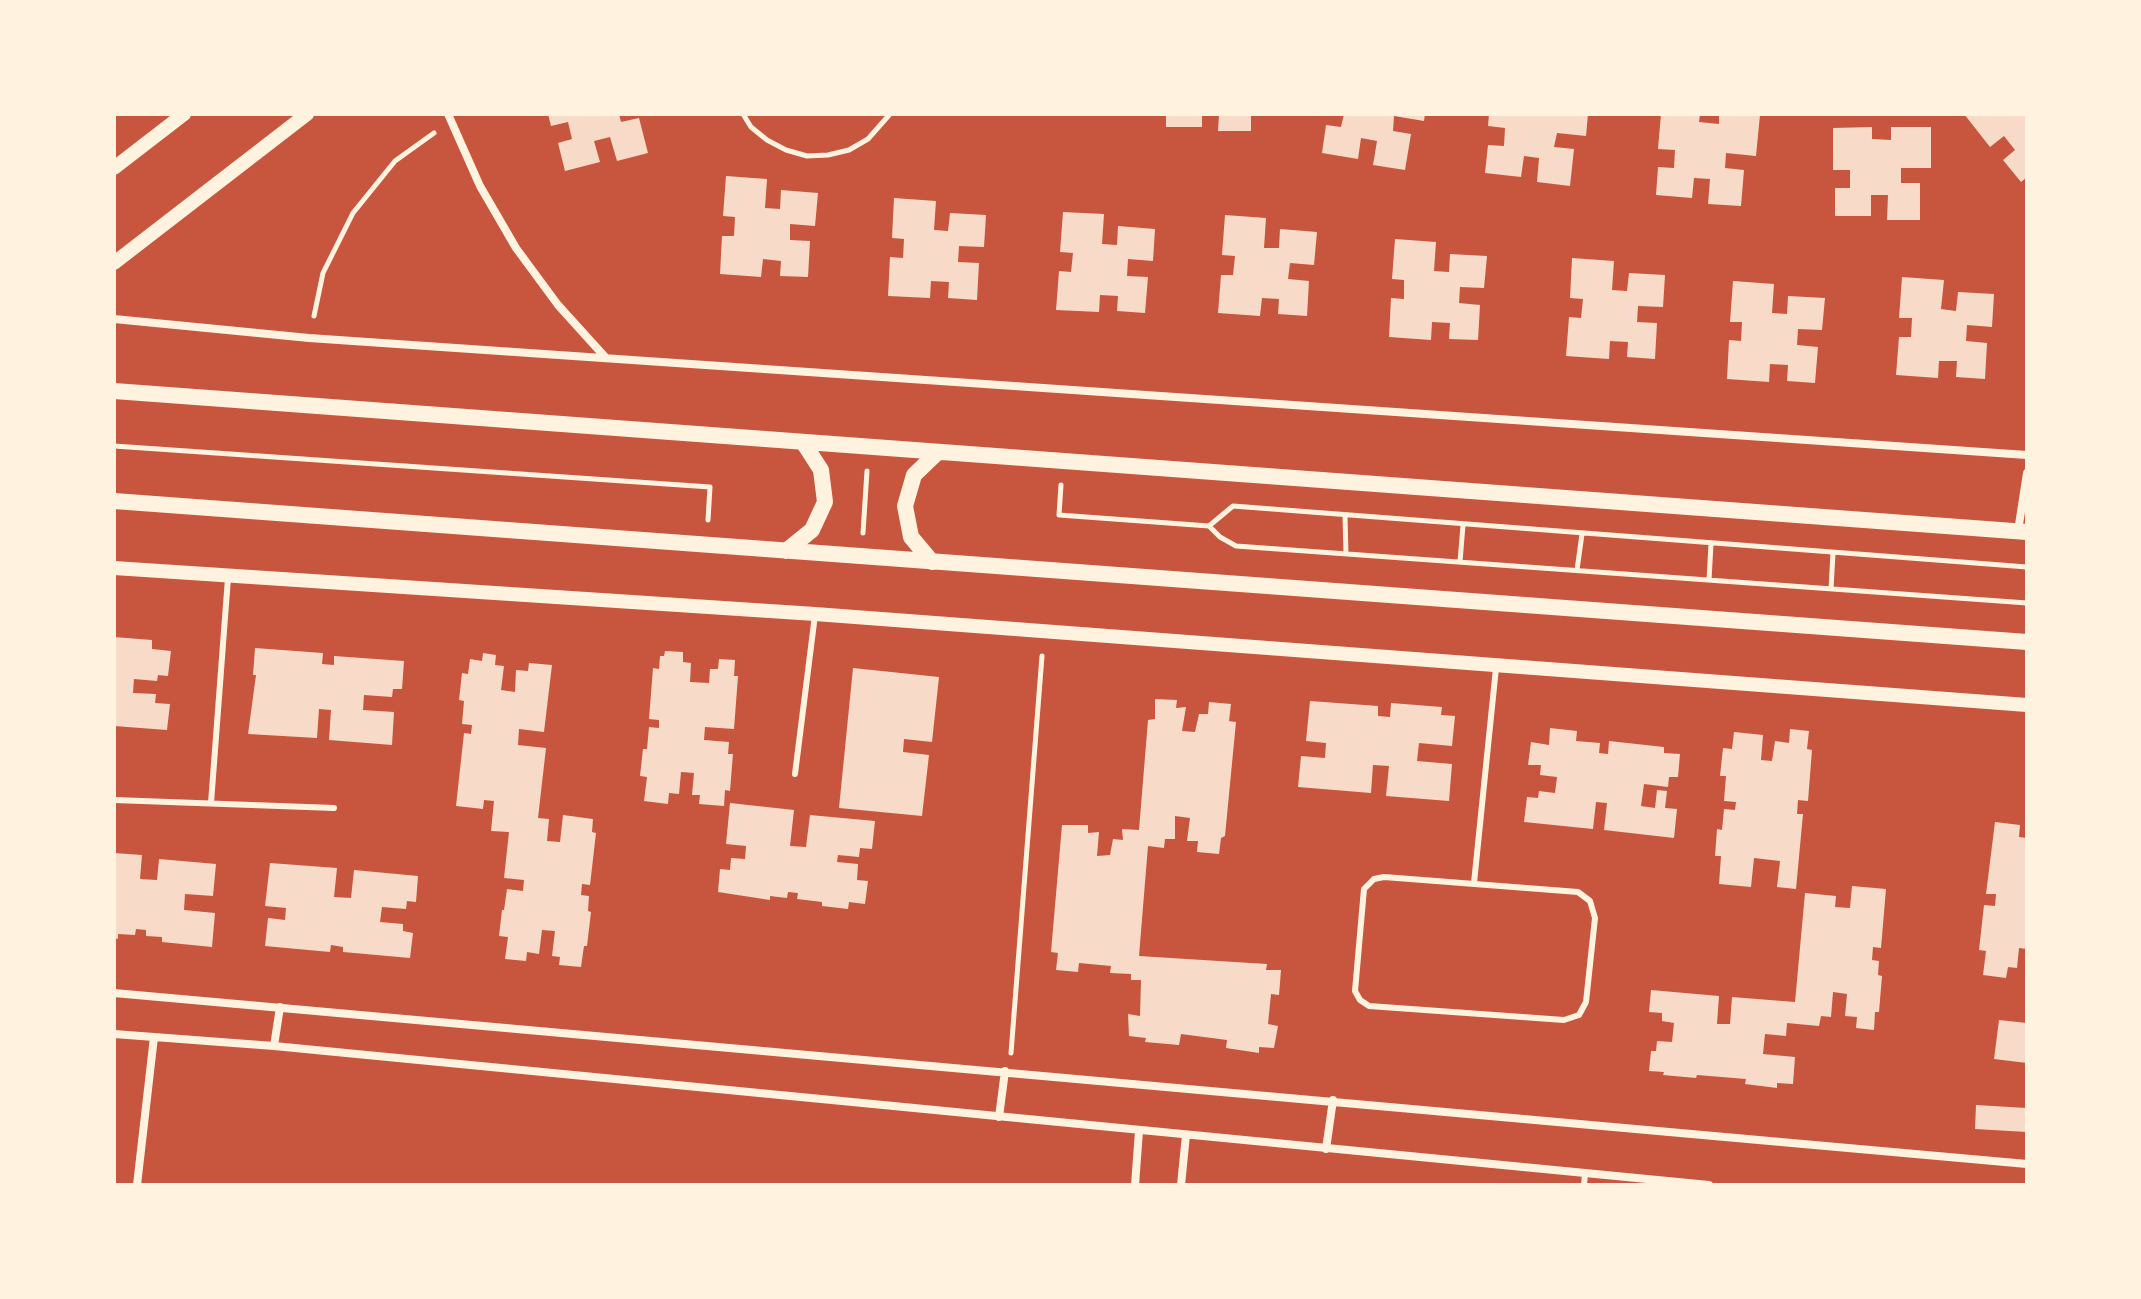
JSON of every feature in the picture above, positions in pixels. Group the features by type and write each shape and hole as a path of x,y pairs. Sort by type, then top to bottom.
{"main road":[{"path":"114,391 2023,532"},
{"path":"786,551 812,530 825,502 821,470 803,442"},
{"path":"932,562 911,537 905,506 914,475 938,452"},
{"path":"114,501 2027,642"}],"street":[{"path":"114,168 184,114"},
{"path":"114,263 307,114"},
{"path":"450,117 480,186 516,248 558,305 606,358"},
{"path":"114,319 309,338 2027,455"},
{"path":"2023,532 2027,473"},
{"path":"114,568 228,578 815,614 2027,705"},
{"path":"114,993 2027,1164"},
{"path":"274,1046 280,1007"},
{"path":"114,1034 274,1046 1709,1185"},
{"path":"137,1185 154,1037"},
{"path":"999,1117 1007,1071"},
{"path":"1326,1149 1333,1100"},
{"path":"1135,1185 1139,1131"},
{"path":"1181,1185 1186,1135"}],"lane":[{"path":"211,803 228,578"},
{"path":"795,774 815,614"},
{"path":"1474,883 1497,665"},
{"path":"114,800 334,808"},
{"path":"1384,877 1474,883 1578,892 1590,901 1595,918 1586,1002 1579,1015 1564,1020 1369,1006 1360,1000 1355,991 1364,889 1374,879 1384,877"},
{"path":"1584,1185 1585,1174"}],"path":[{"path":"743,114 751,127 767,140 807,156 849,150 868,139 890,114"},
{"path":"309,338 323,273 353,213 395,161 450,117"},
{"path":"114,446 710,487 706,545"},
{"path":"861,556 869,446"},
{"path":"1063,461 1059,515 1209,526 1236,546 2027,603"},
{"path":"1209,526 1233,506 2027,567"},
{"path":"1345,516 1346,554"},
{"path":"1460,562 1463,525"},
{"path":"1577,570 1582,534"},
{"path":"1709,580 1711,544"},
{"path":"1831,589 1833,553"},
{"path":"1007,1071 1044,632"}],"building":[{"path":"548,114 619,114 621,122 639,118 648,153 617,161 610,137 594,141 600,162 565,171 558,143 572,139 568,122 551,126"},
{"path":"1166,114 1202,114 1202,127 1166,127"},
{"path":"1219,114 1251,114 1251,131 1218,131"},
{"path":"1344,114 1425,114 1424,121 1394,116 1393,131 1411,134 1405,170 1373,165 1377,141 1361,138 1358,159 1322,153 1326,125 1341,127"},
{"path":"1489,114 1588,114 1586,136 1557,133 1554,147 1574,149 1570,186 1537,182 1539,158 1524,156 1521,177 1485,173 1488,145 1504,146 1505,128 1488,126"},
{"path":"1661,114 1700,114 1699,122 1719,124 1719,114 1760,115 1756,156 1726,153 1725,168 1744,170 1741,206 1708,204 1710,179 1694,178 1692,198 1656,195 1658,167 1674,168 1675,150 1658,149"},
{"path":"1964,114 2027,114 2027,177 2021,182 2003,160 2015,150 2004,136 1990,147"},
{"path":"1872,127 1872,139 1891,140 1891,127 1931,127 1931,168 1901,168 1901,183 1920,183 1920,220 1887,220 1888,195 1871,195 1871,216 1835,216 1835,188 1850,188 1850,170 1833,170 1833,128"},
{"path":"726,176 767,179 765,208 780,209 781,190 818,193 815,226 790,224 790,240 810,241 808,277 780,276 781,261 763,259 761,277 720,274 722,236 734,236 735,217 723,216"},
{"path":"894,198 936,201 934,230 948,231 950,213 986,215 984,247 959,246 958,262 979,263 977,300 948,298 949,282 931,281 930,298 888,296 890,257 903,258 904,239 892,238"},
{"path":"1063,212 1104,214 1102,244 1117,245 1118,226 1155,229 1153,261 1128,259 1127,276 1148,277 1145,313 1117,311 1118,296 1100,295 1099,312 1056,310 1059,271 1071,272 1073,253 1060,252"},
{"path":"1225,215 1266,218 1264,248 1279,248 1280,229 1317,232 1314,265 1290,263 1288,279 1309,281 1307,316 1278,314 1279,299 1262,298 1260,316 1218,313 1221,275 1233,275 1235,256 1222,255"},
{"path":"1395,239 1436,242 1434,271 1449,272 1450,254 1487,256 1484,288 1460,287 1459,303 1480,305 1478,340 1449,339 1450,323 1432,322 1431,340 1389,337 1391,298 1404,299 1404,280 1392,279"},
{"path":"1572,258 1614,261 1612,290 1627,291 1629,273 1665,275 1663,307 1638,306 1637,322 1657,323 1655,359 1627,357 1628,342 1610,341 1609,359 1566,356 1569,317 1581,318 1583,299 1570,298"},
{"path":"1902,277 1944,280 1941,309 1956,311 1958,292 1994,294 1992,327 1967,325 1966,341 1987,343 1985,379 1956,377 1957,361 1939,361 1938,378 1896,375 1899,337 1911,337 1912,318 1899,318"},
{"path":"1733,281 1774,284 1772,313 1787,314 1788,296 1825,298 1822,330 1798,329 1797,345 1818,347 1815,383 1787,381 1788,365 1770,364 1769,382 1727,379 1729,340 1741,341 1742,322 1730,322"},
{"path":"114,637 152,640 152,649 171,651 168,676 158,675 157,681 134,679 133,693 156,694 155,703 170,704 167,730 114,726"},
{"path":"255,648 323,653 322,664 334,665 334,656 404,661 402,689 393,689 392,697 364,695 363,710 394,712 392,745 329,740 331,710 319,709 317,738 248,734 256,675 253,675"},
{"path":"665,651 683,652 683,662 691,663 690,682 709,683 710,669 718,669 719,659 735,660 734,676 738,676 734,729 705,727 704,740 729,742 728,754 733,754 730,791 725,790 724,806 699,804 700,795 692,795 694,773 681,772 679,794 669,793 668,804 644,801 647,777 640,776 643,749 647,749 649,727 659,728 659,720 649,719 653,668 659,669 660,656 664,656"},
{"path":"483,653 496,655 495,665 504,666 501,690 515,692 516,670 528,671 529,663 552,665 544,732 519,729 518,745 546,748 538,818 549,819 547,841 560,842 563,815 593,819 592,832 596,833 590,885 582,884 581,895 589,896 588,911 591,912 581,967 559,965 560,957 552,956 555,931 542,930 539,954 527,952 526,961 505,959 508,937 499,936 507,889 523,891 524,880 504,878 509,832 491,831 494,801 484,800 483,809 456,806 464,733 471,734 472,725 462,724 464,701 459,700 462,673 468,674 470,659 482,661"},
{"path":"853,668 939,677 932,742 904,739 903,752 929,755 922,816 839,808"},
{"path":"1155,699 1177,700 1176,708 1186,707 1182,731 1195,732 1199,714 1208,714 1209,702 1231,704 1229,721 1236,722 1225,836 1221,838 1219,854 1197,852 1198,841 1187,841 1190,818 1175,816 1175,839 1165,839 1164,848 1148,846 1139,956 1267,964 1266,970 1281,970 1279,995 1271,994 1268,1024 1278,1026 1274,1048 1259,1047 1259,1053 1226,1048 1227,1040 1181,1034 1179,1045 1145,1042 1146,1038 1129,1036 1128,1014 1140,1016 1141,980 1131,980 1131,974 1110,973 1111,966 1079,963 1078,972 1056,970 1058,953 1051,952 1062,825 1088,825 1088,833 1099,832 1097,856 1110,855 1113,839 1123,840 1122,829 1139,830 1148,720 1155,719"},
{"path":"1310,701 1378,706 1378,716 1390,717 1391,703 1442,707 1441,715 1455,716 1452,746 1419,743 1417,761 1452,764 1449,801 1386,796 1389,766 1373,765 1371,793 1298,787 1301,756 1325,758 1326,743 1306,741"},
{"path":"1550,728 1577,731 1576,741 1600,743 1599,753 1608,754 1609,741 1664,747 1664,753 1680,754 1678,777 1669,777 1668,787 1644,784 1641,806 1655,808 1657,790 1667,791 1665,808 1677,809 1674,838 1604,830 1607,803 1596,802 1593,829 1524,822 1527,797 1538,798 1539,791 1555,793 1557,777 1540,775 1541,765 1528,765 1531,742 1549,745"},
{"path":"1790,729 1809,731 1807,749 1812,750 1808,801 1798,800 1797,814 1803,814 1796,889 1777,887 1780,861 1754,858 1751,887 1719,884 1721,856 1715,856 1717,829 1722,830 1724,809 1735,810 1736,802 1724,801 1726,776 1720,776 1723,748 1732,749 1734,732 1763,735 1761,760 1772,761 1775,741 1789,743"},
{"path":"730,803 794,810 790,846 806,847 810,815 875,821 872,849 860,848 859,857 838,855 837,862 858,864 857,880 868,881 865,904 849,902 848,909 797,899 798,893 788,892 787,898 770,896 770,900 718,892 720,869 730,870 731,858 745,859 746,846 726,844"},
{"path":"1995,822 2020,825 2019,837 2027,838 2027,949 2019,948 2017,968 2008,967 2006,978 1983,975 1986,951 1979,950 1984,905 1995,906 1996,894 1986,894"},
{"path":"114,853 142,855 140,879 157,880 159,859 216,864 213,896 185,894 184,910 215,913 212,947 162,942 162,937 146,936 146,930 136,929 135,935 118,934 118,939 114,938"},
{"path":"270,863 337,868 334,897 351,898 354,870 418,876 416,902 407,901 406,909 382,907 380,922 403,924 403,931 413,933 410,958 343,952 343,947 331,945 330,952 265,946 268,918 285,920 286,908 265,906"},
{"path":"1852,886 1886,889 1881,948 1873,947 1872,960 1879,961 1878,975 1882,976 1874,1030 1856,1028 1857,1017 1845,1016 1847,994 1833,992 1831,1017 1821,1016 1819,1026 1787,1023 1786,1036 1765,1034 1763,1054 1795,1057 1793,1084 1777,1083 1777,1088 1745,1084 1746,1079 1697,1075 1696,1078 1649,1071 1651,1051 1656,1051 1657,1041 1672,1042 1674,1023 1662,1021 1662,1013 1649,1012 1651,990 1719,996 1717,1024 1730,1024 1732,997 1795,1002 1805,893 1836,896 1835,907 1850,908"},
{"path":"1999,1020 2027,1023 2027,1063 1994,1059"},
{"path":"1976,1105 2027,1108 2027,1132 1975,1129"}]}
